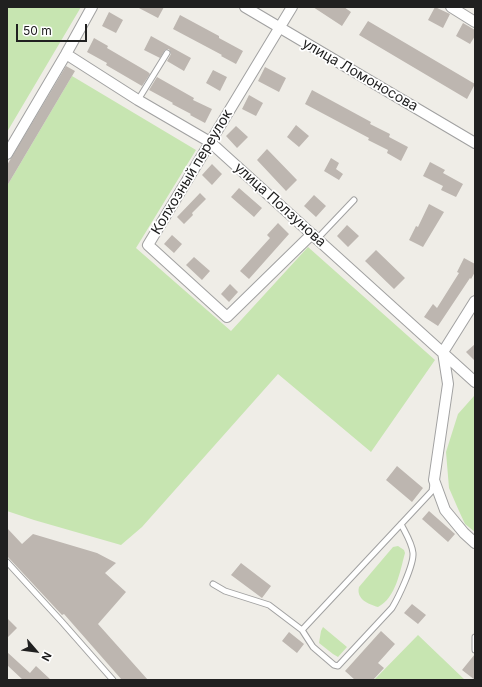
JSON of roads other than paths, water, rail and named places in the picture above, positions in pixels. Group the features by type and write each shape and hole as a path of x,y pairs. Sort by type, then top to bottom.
{"street":[{"path":"7,154 92,7"},
{"name":"улица Ломоносова","path":"245,7 475,143"},
{"name":"Колхозный переулок","path":"292,7 148,245 227,317 314,236"},
{"path":"450,7 464,10 475,22"},
{"name":"улица Ползунова","path":"66,54 138,100 210,142 475,382"},
{"path":"475,301 443,352 448,384 434,480 445,510 464,533 475,543"},
{"path":"448,384 461,370"}],"lane":[{"path":"138,100 167,53"},
{"path":"314,236 354,200"},
{"path":"302,630 432,491 434,480"},
{"path":"213,584 225,591 269,605 302,630 313,647 334,665 338,666 392,608 399,598 413,555 410,541 401,524"},
{"path":"7,562 113,680"},
{"path":"475,637 475,650"}]}
